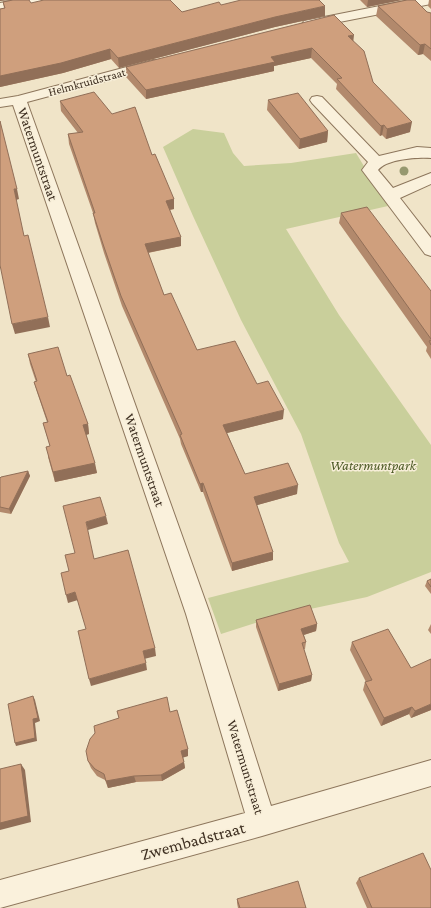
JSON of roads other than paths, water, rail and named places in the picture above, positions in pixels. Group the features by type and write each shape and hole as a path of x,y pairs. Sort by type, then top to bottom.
{"street":[{"path":"0,7 35,0"},
{"path":"294,28 414,3 428,6"},
{"name":"Helmkruidstraat","path":"10,101 162,61"},
{"path":"318,100 376,162"},
{"name":"Watermuntstraat","path":"10,101 198,614 262,822"},
{"path":"431,153 417,152 376,162 370,170 431,250"},
{"path":"389,196 431,178"},
{"name":"Zwembadstraat","path":"0,894 262,822 431,773"}],"park label":[{"name":"Watermuntpark","path":"373,465"}]}
